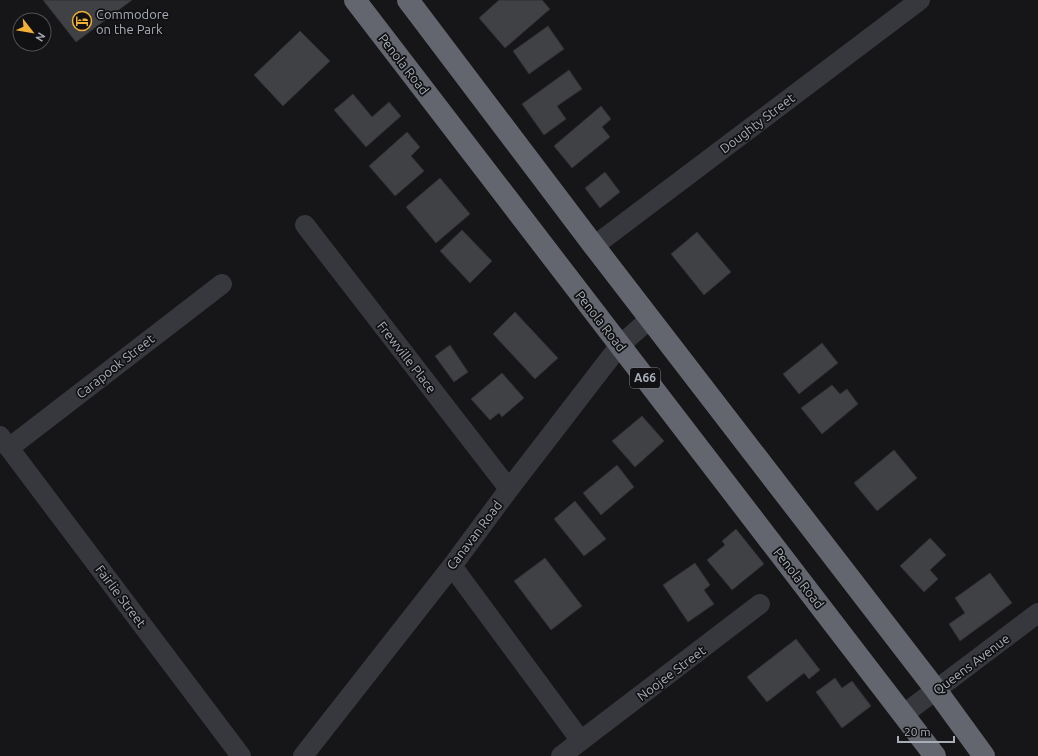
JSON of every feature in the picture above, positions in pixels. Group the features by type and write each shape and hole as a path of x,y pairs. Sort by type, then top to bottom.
{"highway":[{"name":"Penola Road","path":"355,0 935,756"},
{"path":"408,0 594,246 936,690 984,756"}],"street":[{"name":"Doughty Street","path":"594,246 920,0"},
{"name":"Frewville Place","path":"305,225 509,489"},
{"name":"Carapook Street","path":"4,442 222,284"},
{"name":"Canavan Road","path":"303,756 452,566 509,489 620,345 650,319"},
{"name":"Fairlie Street","path":"4,442 242,756"},
{"path":"452,566 581,741"},
{"name":"Noojee Street","path":"561,756 760,604"},
{"name":"Queens Avenue","path":"904,714 1038,613"}],"building":[{"name":"Commodore on the Park","path":"43,0 132,0 76,42"},
{"path":"499,0 542,0 550,9 505,48 479,18"},
{"path":"548,26 564,49 529,74 513,51"},
{"path":"300,31 330,61 283,106 254,75"},
{"path":"569,70 582,89 557,106 566,119 544,135 522,104"},
{"path":"353,94 372,117 389,102 401,116 366,147 334,110"},
{"path":"601,106 611,119 602,127 610,137 572,168 554,146"},
{"path":"407,132 420,147 411,156 424,171 395,196 369,166"},
{"path":"605,172 620,192 600,208 585,188"},
{"path":"440,178 470,214 436,243 406,207"},
{"path":"462,230 492,261 470,283 440,251"},
{"path":"697,232 731,272 704,295 671,254"},
{"path":"515,312 558,358 535,379 493,334"},
{"path":"822,343 838,363 799,394 783,374"},
{"path":"450,345 468,372 454,382 435,356"},
{"path":"502,373 524,398 502,417 499,413 490,420 471,399"},
{"path":"832,385 840,394 847,389 858,404 822,434 801,408"},
{"path":"642,416 664,441 635,467 612,441"},
{"path":"894,450 917,478 877,511 854,483"},
{"path":"617,465 634,487 601,515 583,493"},
{"path":"575,501 606,539 584,556 554,519"},
{"path":"736,529 764,564 732,590 707,560 725,545 722,541"},
{"path":"930,538 946,555 930,570 938,579 924,592 900,566"},
{"path":"545,558 582,606 551,630 514,581"},
{"path":"695,563 710,585 704,590 714,604 688,622 663,585"},
{"path":"990,573 1012,603 960,641 949,624 965,613 955,598"},
{"path":"796,639 820,670 809,679 804,673 767,702 747,677"},
{"path":"835,678 842,688 852,681 871,706 842,728 816,692"}],"place":[{"name":"Commodore on the Park","path":"82,21"}]}
